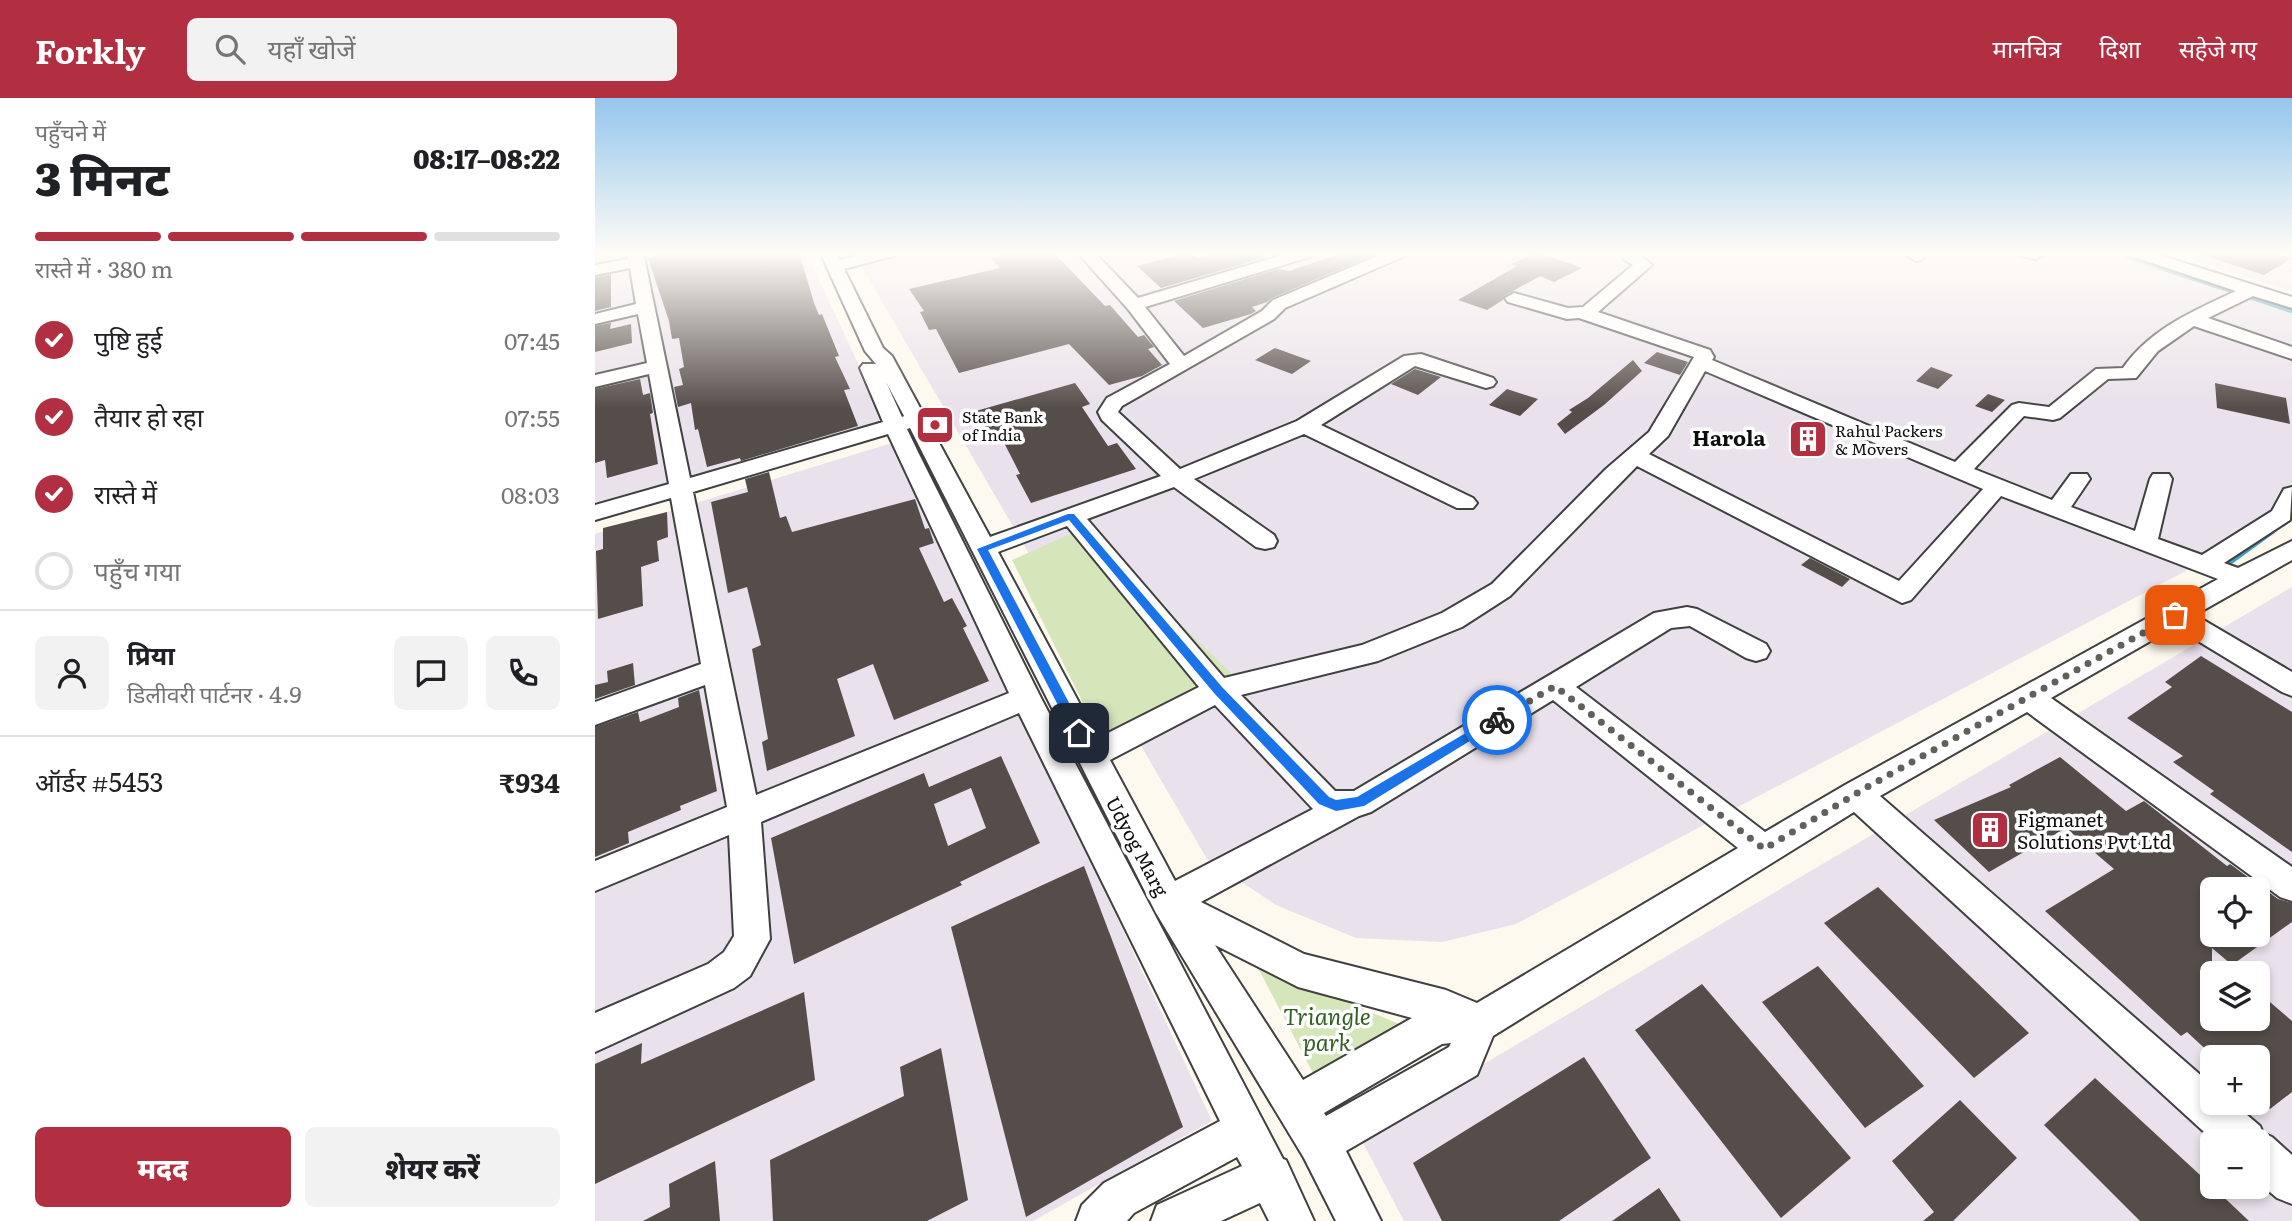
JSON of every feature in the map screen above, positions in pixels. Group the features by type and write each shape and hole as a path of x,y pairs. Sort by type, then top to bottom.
{"street":[{"name":"Udyog Marg","path":"853,304 875,351 882,356 905,423 1026,698 1245,1130 1271,1175 1292,1221"},
{"path":"1134,304 1181,366"},
{"path":"1265,541 1177,478 1108,412 1114,402 1268,315 1279,304"},
{"path":"1090,755 1180,712 1218,690 1368,654 1452,620 1501,590 1657,436 1705,357 1703,354 1584,312 1567,314 1535,304"},
{"path":"1584,312 1594,304"},
{"path":"1959,471 2019,409 2053,414 2103,373 2129,374 2137,358 2192,319 2222,304"},
{"path":"595,319 646,307 744,814 752,939 737,964 720,976 595,1033"},
{"path":"2192,319 2292,353"},
{"path":"982,549 1177,478 1305,426 1411,360 1420,360 1486,382"},
{"path":"1701,362 1843,425 2144,544 2240,578"},
{"path":"595,381 657,366"},
{"name":"Udyog Marg","path":"905,423 982,549 1168,902 1319,1143 1359,1221"},
{"path":"595,513 905,423"},
{"path":"1305,426 1465,503"},
{"path":"1635,456 1902,594 1997,486"},
{"path":"2057,510 2079,479"},
{"path":"2144,544 2161,480"},
{"path":"2204,565 2281,516 2292,494"},
{"path":"1071,516 1218,690 1324,800 1336,806 1349,806"},
{"path":"1295,1107 1438,1025 1479,1023 1856,794 2290,552"},
{"path":"2175,615 2292,685"},
{"path":"1168,902 1349,806 1360,803 1664,620 1677,617 1697,618 1756,651"},
{"path":"595,714 715,670"},
{"path":"1555,686 1764,849"},
{"path":"2028,697 2292,886"},
{"path":"595,876 1026,698"},
{"path":"1856,794 2232,1129"},
{"path":"1168,902 1298,970 1445,1009 1479,1023"},
{"path":"1319,1143 1462,1061 1479,1023"},
{"path":"1098,1221 1119,1198 1245,1130"},
{"path":"2270,1164 2292,1183"},
{"path":"1173,1221 1271,1175"}],"shaded area":[{"path":"595,304 830,304 885,421 595,506"},
{"path":"884,304 2269,304 2292,312 2292,515 1516,924 1442,942 1356,938 1276,905 1207,859"},
{"path":"895,442 1212,1121 1033,1221 595,1221 595,534"},
{"path":"2292,587 2292,1221 1404,1221 1360,1137"}],"green space":[{"path":"1082,529 1232,674 1103,743 1012,560"},
{"name":"Triangle park","path":"1256,964 1399,1024 1315,1077"}],"building":[{"path":"595,304 611,304 611,307 595,311"},
{"path":"663,304 815,304 819,315 822,314 839,356 835,357 850,389 844,390 858,426 741,461 740,458 707,467 698,429 695,430 691,403 678,407 674,387 683,385 679,369 684,367 679,338 672,339"},
{"path":"920,304 1110,305 1138,337 1144,335 1154,347 1148,349 1162,365 1142,376 1109,385 1069,344 959,373 936,329 929,330 920,312 924,311"},
{"path":"1178,304 1260,304 1252,307 1256,311 1251,314 1203,328"},
{"path":"1471,304 1496,304 1487,310"},
{"path":"611,323 610,329 631,324 632,343 595,352 595,326"},
{"path":"1275,348 1311,361 1292,374 1255,360"},
{"path":"1657,352 1688,362 1680,375 1644,363"},
{"path":"1633,360 1642,371 1604,405 1565,434 1557,424 1572,412 1569,410 1588,398"},
{"path":"1931,367 1953,375 1938,389 1916,381"},
{"path":"1415,369 1441,377 1418,395 1391,384"},
{"path":"640,379 643,395 650,393 653,413 650,414 658,464 607,478 605,460 595,463 595,389"},
{"path":"1075,383 1090,404 1082,407 1108,446 1117,443 1136,469 1031,503 998,431 989,434 976,411"},
{"path":"2215,383 2286,398 2290,424 2217,408"},
{"path":"1507,389 1538,399 1520,416 1489,405"},
{"path":"1988,394 2005,400 1992,412 1975,406"},
{"path":"769,472 780,518 786,516 792,532 915,499 925,529 929,528 934,543 919,548 944,602 952,598 967,626 963,628 989,681 894,720 873,664 837,679 855,736 767,771 762,742 768,739 752,649 761,645 747,587 728,593 711,502 748,492 745,479"},
{"path":"667,512 668,537 657,541 659,561 641,567 643,606 598,619 596,551 603,549 603,528"},
{"path":"1810,558 1850,579 1842,587 1801,565"},
{"path":"2201,656 2292,712 2292,852 2210,794 2214,791 2173,762 2183,756 2127,718 2172,687 2165,682"},
{"path":"633,663 635,685 595,699 595,685 608,682 607,671"},
{"path":"699,690 717,791 680,806 681,810 628,832 629,843 595,857 595,727 638,712 640,722 679,707 678,698"},
{"path":"1001,756 1040,843 960,882 962,885 794,964 771,838 924,773 929,787","holes":["971,788 986,828 948,846 934,804"]},
{"path":"2060,757 2126,811 2144,801 2227,866 2230,864 2248,877 2200,877 2200,947 2257,947 2238,961 2227,961 2212,948 2212,961 2200,961 2200,1031 2270,1031 2270,1002 2292,1021 2292,1092 2270,1109 2270,1045 2201,1045 2187,1032 2181,1036 2045,911 2114,869 2066,828 1989,872 1934,820 2011,787 2009,785"},
{"path":"1084,866 1183,1127 1026,1217 951,927"},
{"path":"1878,887 2029,1033 1974,1078 1824,923"},
{"path":"2270,893 2292,903 2292,922 2270,938"},
{"path":"1818,966 1924,1086 1865,1128 1762,1002"},
{"path":"1702,984 1851,1158 1781,1218 1635,1030"},
{"path":"804,992 815,1080 595,1184 595,1064 642,1043 641,1064"},
{"path":"941,1048 968,1200 927,1221 773,1221 770,1160 904,1096 900,1067"},
{"path":"1584,1057 1651,1158 1559,1221 1442,1221 1413,1163"},
{"path":"2095,1078 2200,1176 2200,1199 2225,1199 2249,1221 2140,1221 2044,1125"},
{"path":"1960,1100 2017,1158 1953,1221 1923,1221 1934,1212 1892,1161"},
{"path":"715,1161 720,1221 643,1221 670,1207 669,1184"},
{"path":"1659,1188 1681,1221 1612,1221"}],"waterway":[{"path":"2272,304 2292,311"},
{"path":"2229,563 2273,531"}],"way so far":[{"path":"1497,720 1555,686 1764,849 1869,786 2175,615"}],"place":[{"name":"State Bank of India","path":"935,425"},
{"name":"Rahul Packers & Movers","path":"1808,439"},
{"name":"Figmanet Solutions Pvt Ltd","path":"1990,830"}],"district":[{"name":"Harola","path":"1729,436"}],"route":[{"path":"1079,733 982,549 1071,516 1218,690 1324,800 1336,806 1360,803 1497,720"}]}
